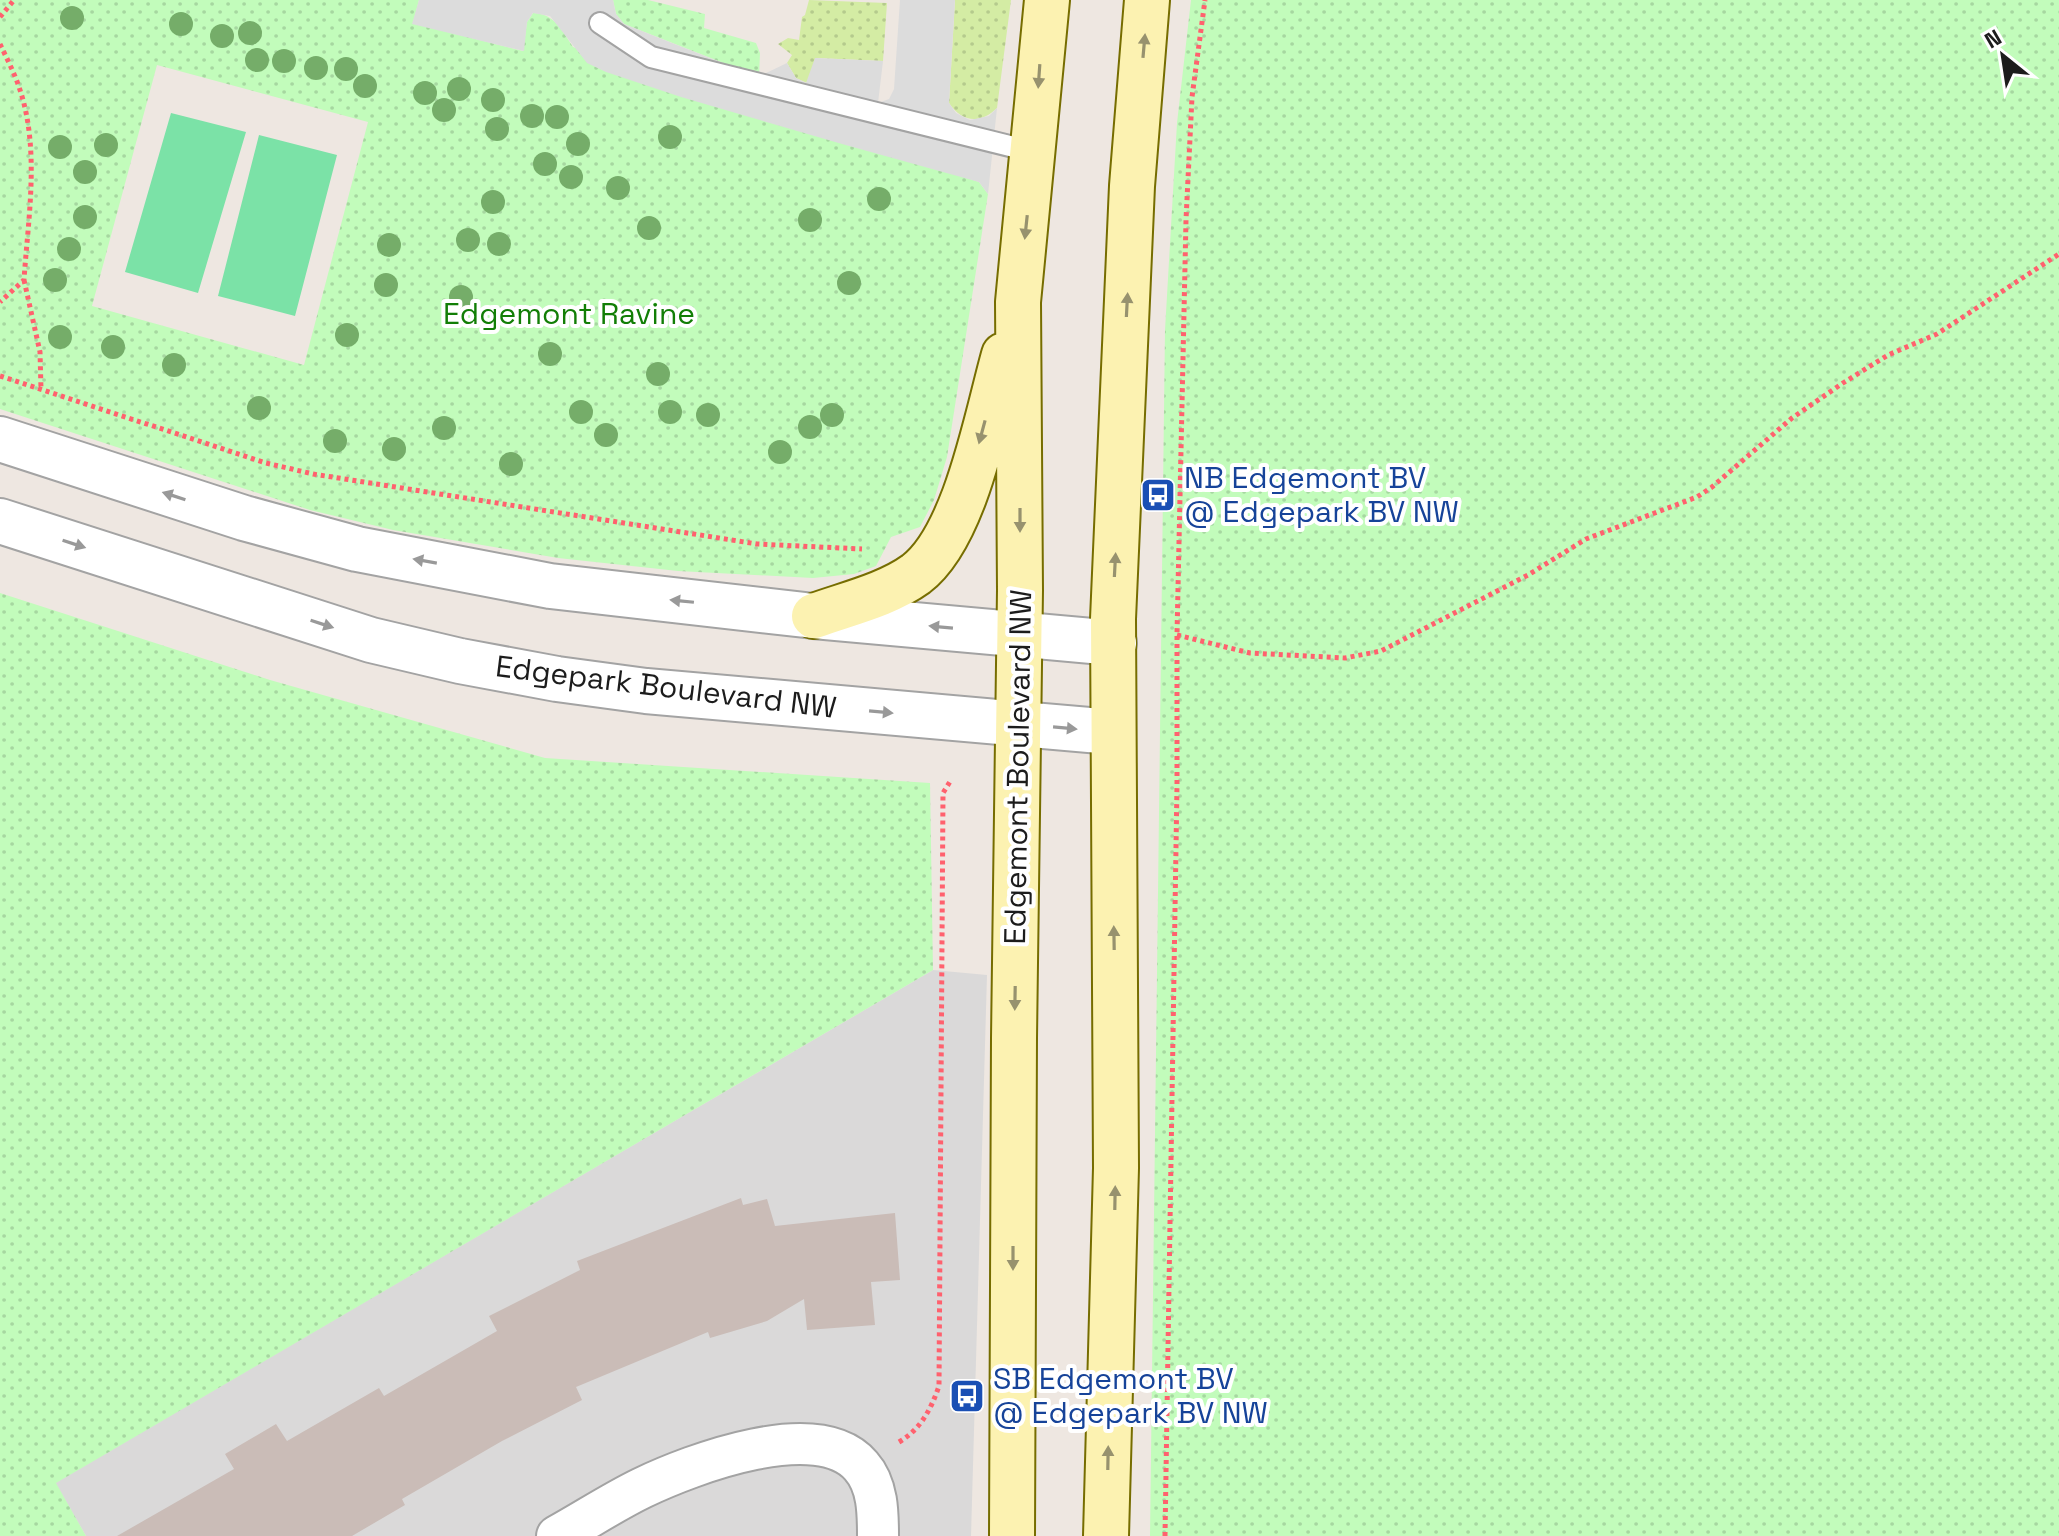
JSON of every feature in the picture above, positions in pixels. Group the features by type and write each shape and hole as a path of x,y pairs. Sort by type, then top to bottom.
{"main road":[{"name":"Edgemont Boulevard NW","path":"1012,1536 1018,302 1047,0"},
{"path":"1106,1536 1116,1168 1114,643 1132,186 1147,0"},
{"path":"814,616 874,595 915,574 933,556 961,509 1018,302"}],"street":[{"path":"0,439 244,518 357,549 550,586 814,616 1114,643"},
{"name":"Edgepark Boulevard NW","path":"0,521 371,640 460,661 646,691 1112,732"},
{"path":"563,1534 643,1487 744,1451 793,1443 843,1452 860,1465 873,1490 878,1512 878,1536"}],"lane":[{"path":"600,23 651,57 1034,152"}],"path":[{"path":"0,17 14,0"},
{"path":"1165,1536 1186,220 1192,97 1205,0"},
{"path":"0,44 21,90 29,136 31,177 24,280 40,352 41,389"},
{"path":"1177,635 1250,653 1345,658 1381,651 1528,575 1586,539 1697,497 1792,418 1843,383 1888,355 1937,334 2059,254"},
{"path":"0,302 24,280"},
{"path":"0,376 266,463 313,474 757,544 872,549"},
{"path":"860,1465 909,1436 931,1410 939,1386 943,793 951,780"}],"shaded area":[{"path":"419,0 613,0 616,14 624,24 758,77 787,63 796,78 806,83 815,58 883,61 878,103 889,99 894,89 900,0 955,0 949,103 956,113 970,120 989,116 997,108 988,194 979,182 681,97 606,72 587,63 550,16 533,13 527,22 524,51 412,24"},
{"path":"933,970 987,975 971,1536 86,1536 55,1483"}],"green space":[{"name":"Edgemont Ravine","path":"0,0 419,0 413,23 523,51 527,22 533,13 541,14 557,24 573,47 979,182 988,194 947,457 934,500 920,527 891,537 876,566 854,574 813,578 678,571 558,558 393,530 310,510 0,409","holes":["157,65 368,122 304,365 92,306"]},
{"path":"613,0 648,0 705,14 704,28 756,43 760,53 759,77 624,24 616,14"},
{"path":"809,0 887,3 883,61 816,58 807,83 796,78 787,63 792,55 778,44 788,38 799,40 802,17"},
{"path":"955,0 1011,0 997,108 978,119 966,118 949,103"},
{"path":"1191,0 2059,0 2059,1536 1150,1536 1165,330 1177,123"},
{"path":"171,113 246,132 198,293 125,272"},
{"path":"259,135 337,155 295,316 218,296"},
{"path":"0,593 270,680 545,758 930,783 933,970 56,1483 86,1536 0,1536"}],"building":[{"path":"741,1198 743,1205 767,1199 775,1226 895,1213 900,1280 871,1282 875,1325 807,1330 804,1299 767,1321 710,1338 708,1332 576,1387 582,1400 502,1441 402,1499 405,1505 352,1536 117,1536 234,1469 225,1454 276,1424 287,1441 379,1388 384,1396 497,1331 489,1316 580,1270 577,1261"}],"place":[{"name":"NB Edgemont BV @ Edgepark BV NW","path":"1158,495"},
{"name":"SB Edgemont BV @ Edgepark BV NW","path":"967,1396"}]}
